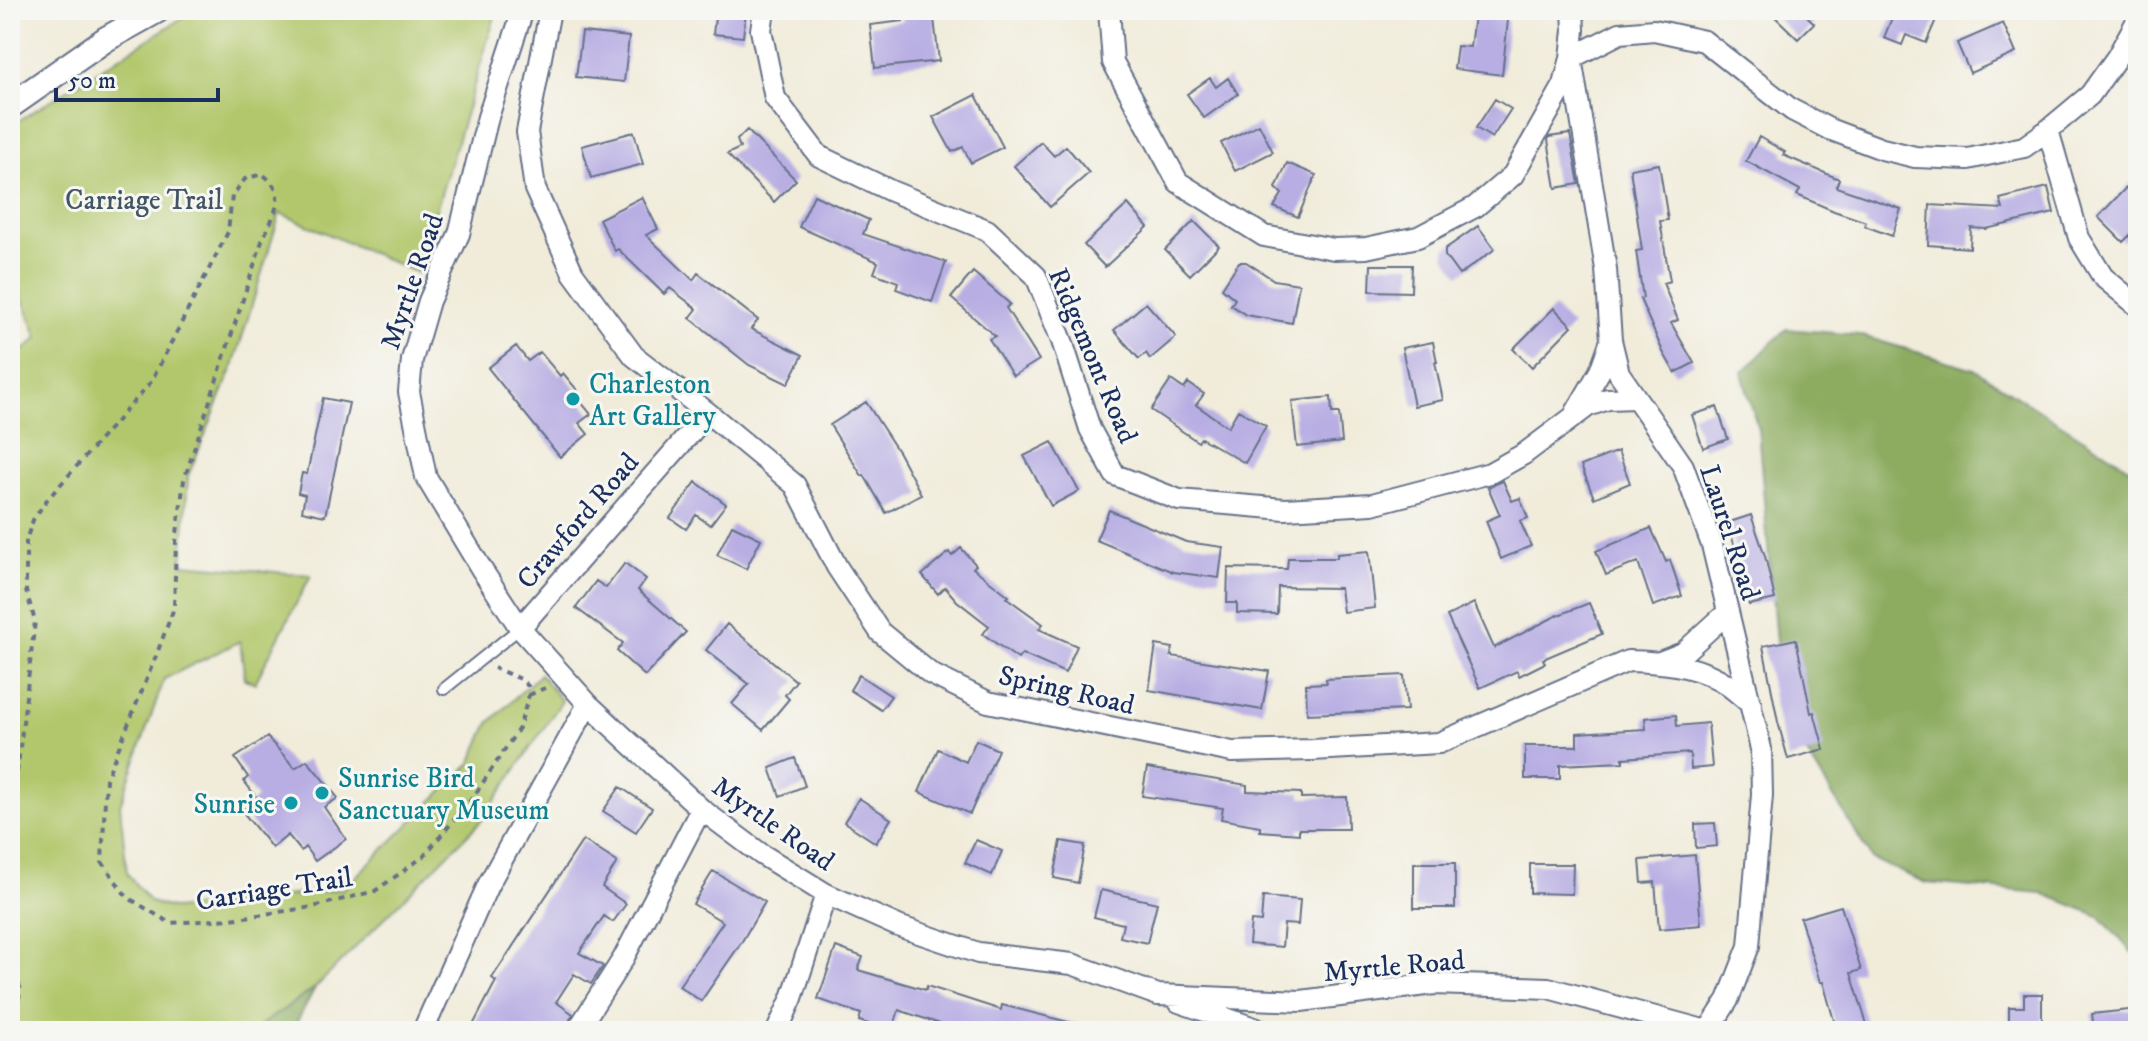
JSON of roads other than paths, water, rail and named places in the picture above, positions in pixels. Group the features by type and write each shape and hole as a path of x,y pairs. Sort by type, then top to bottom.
{"street":[{"path":"10,106 106,39 158,10"},
{"name":"Myrtle Road","path":"523,10 488,117 459,234 429,301 412,360 409,392 426,477 520,628 588,704 701,809 761,854 826,894 898,926 978,953 1072,964 1158,995 1301,1001 1434,984 1548,988 1708,1031"},
{"name":"Spring Road","path":"550,10 527,132 535,189 573,273 634,356 795,485 837,567 880,632 931,674 988,702 1232,752 1439,743 1628,661 1688,667 1722,681 1751,704"},
{"name":"Ridgemont Road","path":"764,10 761,30 775,98 819,156 891,191 987,230 1036,276 1062,341 1090,429 1115,475 1179,500 1285,509 1372,504 1490,473 1524,454 1598,401 1636,398"},
{"path":"1109,10 1113,62 1178,182 1264,236 1334,249 1366,248 1418,237 1475,207 1513,175 1564,85 1571,58 1573,10"},
{"path":"1571,58 1620,33 1654,30 1704,41 1792,110 1829,129 1882,149 1915,157 1968,159 2024,147 2048,130 2090,95 2117,57 2138,19"},
{"name":"Laurel Road","path":"1571,58 1606,269 1611,340 1619,373 1683,466 1712,545 1761,749 1762,795 1749,946 1728,1000 1708,1031"},
{"path":"2048,130 2079,238 2103,277 2138,306"},
{"name":"Ridgemont Road","path":"1573,417 1600,371 1611,340"},
{"name":"Crawford Road","path":"520,628 708,413"},
{"name":"Spring Road","path":"1660,662 1683,653 1728,612"},
{"path":"423,1031 488,885 588,704"},
{"path":"577,1031 623,959 701,809"},
{"path":"777,1031 792,998 826,894"},
{"path":"1158,995 1263,1031"}],"lane":[{"path":"444,689 520,628"}],"place":[{"name":"Charleston Art Gallery","path":"573,399"},
{"name":"Sunrise Bird Sanctuary Museum","path":"322,793"},
{"name":"Sunrise","path":"291,803"}],"park label":[{"name":"Carriage Trail","path":"144,199"}]}
